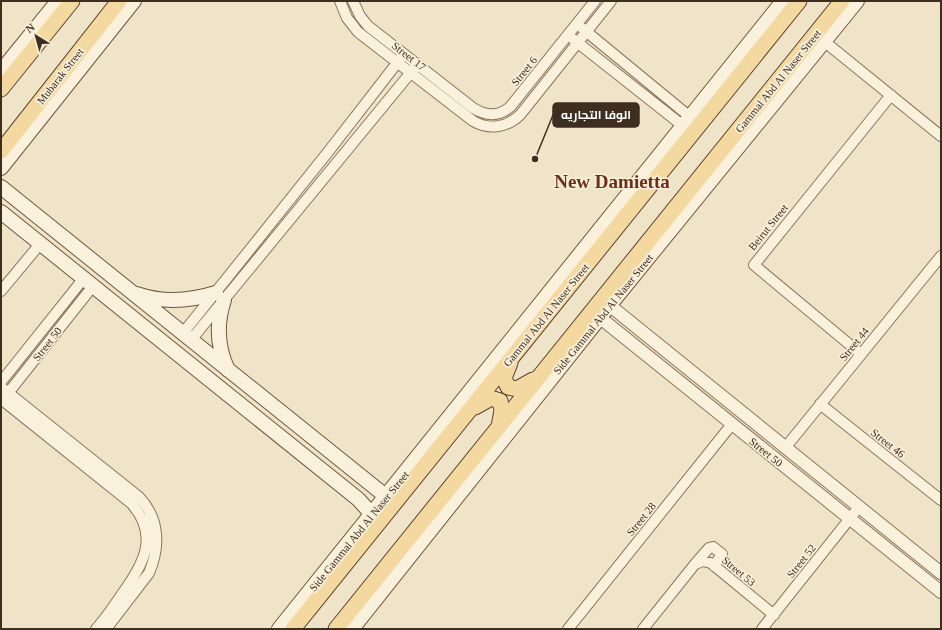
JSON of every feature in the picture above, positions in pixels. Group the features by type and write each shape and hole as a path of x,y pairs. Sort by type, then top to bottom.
{"main road":[{"path":"1,71 58,1"},
{"path":"1,89 72,1"},
{"name":"Mubarak Street","path":"1,151 76,65 119,1"},
{"path":"1,168 76,65 134,1"},
{"path":"692,125 783,1"},
{"name":"Gammal Abd Al Naser Street","path":"293,629 376,518 468,412 512,357 567,280 692,125 800,1"},
{"name":"Gammal Abd Al Naser Street","path":"336,629 421,533 498,428 538,378 596,314 820,38 842,1"},
{"path":"820,38 857,1"},
{"path":"1,187 391,500"},
{"path":"1,212 358,499 376,518"},
{"name":"Side Gammal Abd Al Naser Street","path":"391,500 567,280"},
{"path":"130,291 151,298 173,300 220,297 218,336 228,370"},
{"name":"Side Gammal Abd Al Naser Street","path":"352,629 421,533 596,314"},
{"path":"512,357 504,378 508,387 517,389 538,378"},
{"path":"468,412 488,399 497,399 502,407 498,428"},
{"name":"Side Gammal Abd Al Naser Street","path":"278,629 376,518"}],"street":[{"name":"Street 17","path":"340,1 347,18 358,32 401,58"},
{"name":"Street 17","path":"353,1 356,11 364,22 401,58 474,121 492,127 502,126 516,119 578,42"},
{"name":"Street 6","path":"455,94 481,112 490,114 503,112 513,103 596,1"},
{"path":"578,42 611,1"},
{"path":"577,24 692,125"},
{"path":"568,35 588,51 692,125"},
{"path":"820,38 941,136"},
{"path":"588,51 597,40"},
{"path":"220,297 328,152 401,58"},
{"name":"Street 17","path":"414,69 455,94"},
{"path":"187,337 414,69"},
{"name":"Beirut Street","path":"862,354 754,265 891,95"},
{"path":"1,291 40,244"},
{"name":"Street 44","path":"785,448 941,256"},
{"name":"Street 50","path":"1,382 88,282"},
{"name":"Street 50","path":"3,396 88,282"},
{"name":"Street 50","path":"605,303 941,574"},
{"name":"Street 50","path":"596,314 941,592"},
{"path":"3,396 139,498 153,519 157,539 149,573 105,627"},
{"name":"Street 46","path":"820,404 941,500"},
{"name":"Street 28","path":"568,629 732,424"},
{"name":"Street 52","path":"762,629 859,507"},
{"path":"643,629 695,564 709,548 713,547 722,554 714,566"},
{"name":"Street 53","path":"695,564 703,561 714,566 774,615"}],"place":[{"name":"الوفا التجاريه","path":"535,159"}],"district":[{"name":"New Damietta","path":"612,181"}]}
